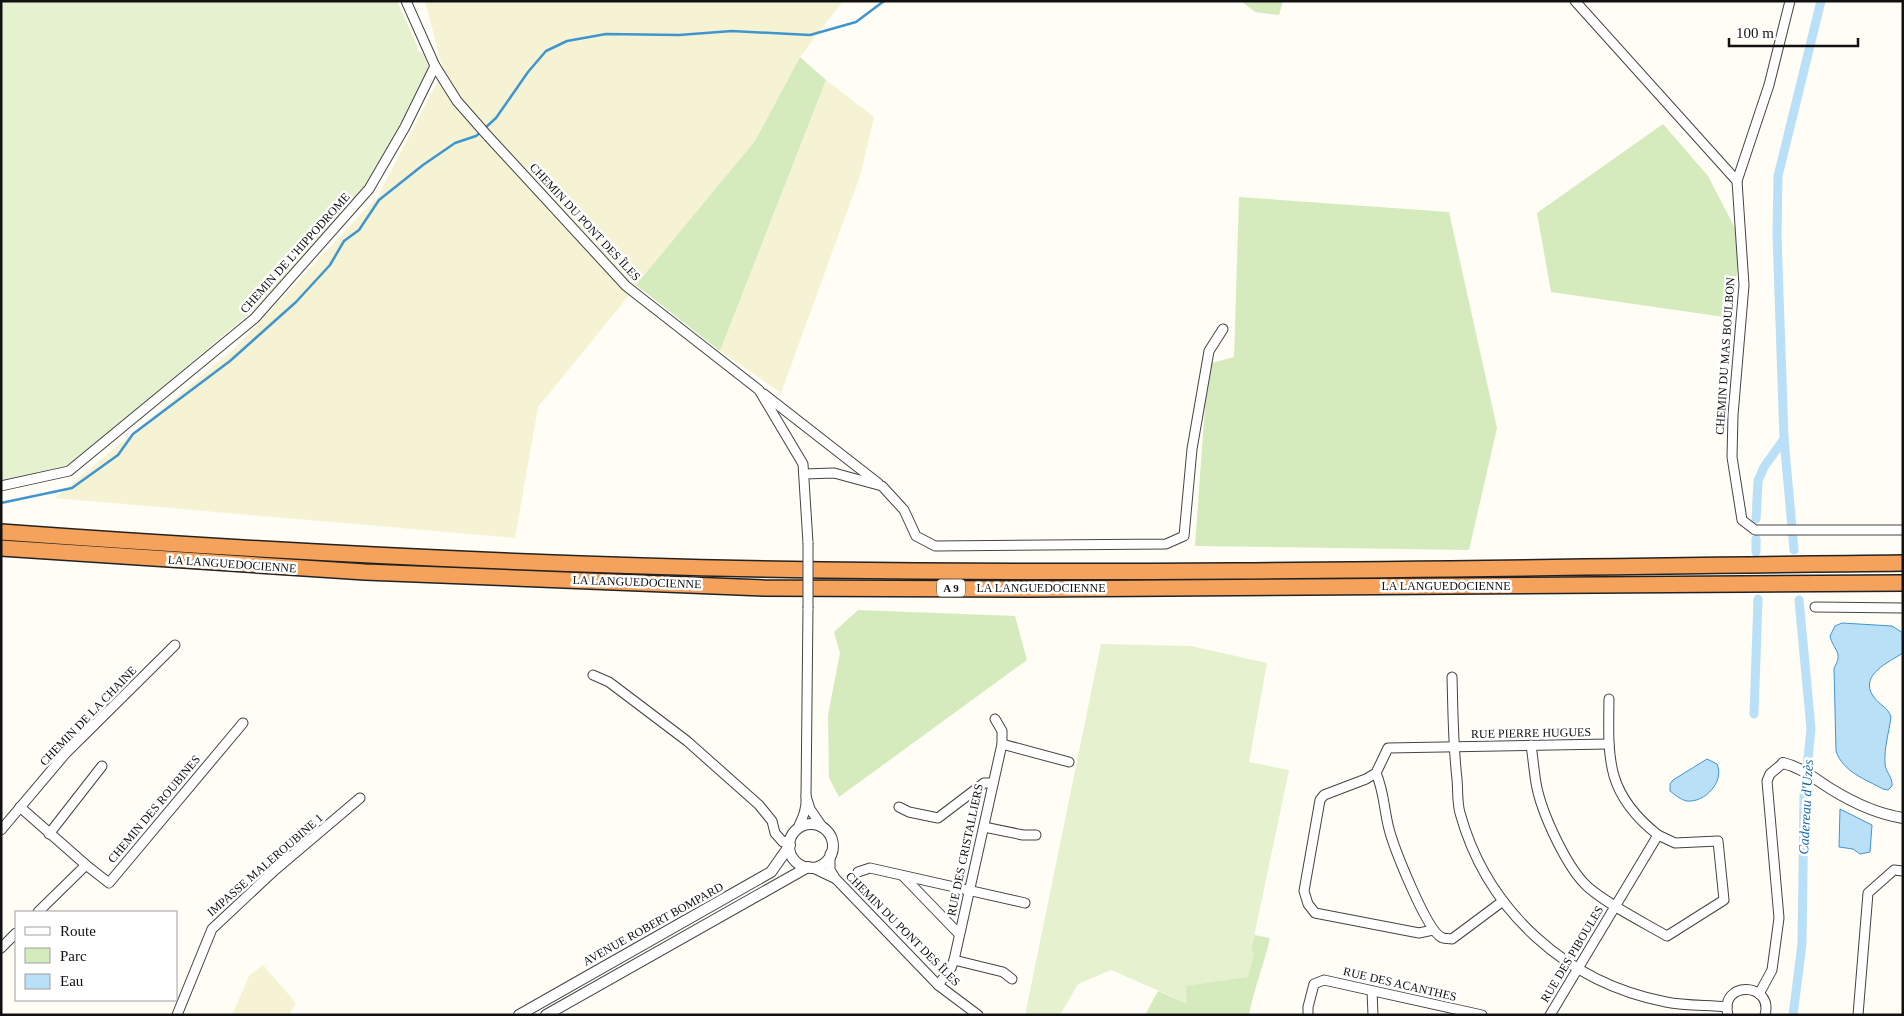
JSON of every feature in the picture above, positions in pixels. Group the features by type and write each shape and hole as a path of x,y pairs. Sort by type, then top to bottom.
{"highway":[{"name":"LA LANGUEDOCIENNE","path":"1,532 399,558 824,570 1234,570 1903,563"},
{"name":"LA LANGUEDOCIENNE","path":"1,548 365,572 764,588 1030,589 1903,583"}],"street":[{"name":"CHEMIN DU PONT DES ÎLES","path":"406,1 436,66 456,102 626,286 759,390 803,464 808,543 807,806 798,828"},
{"path":"1574,1 1737,182 1769,85 1790,1"},
{"name":"CHEMIN DE L'HIPPODROME","path":"1,486 69,471 255,318 369,189 405,128 436,66"},
{"name":"CHEMIN DU MAS BOULBON","path":"1737,182 1744,285 1733,415 1732,457 1742,520 1755,530 1903,530"},
{"path":"759,390 882,486 904,510 916,536 936,546 1166,544 1184,536 1192,449 1209,351 1223,329"},
{"path":"804,474 834,473 882,486"},
{"path":"1815,607 1903,608"},
{"name":"CHEMIN DE LA CHAINE","path":"1,830 66,753 176,646"},
{"path":"593,675 609,682 687,741 759,804 772,821 775,833 783,842 789,843"},
{"path":"1452,677 1454,747 1460,811 1476,859 1503,901 1522,923 1546,947 1577,969 1615,988 1656,1000 1727,1011 1728,1001 1736,992 1748,989 1759,994 1766,1005 1764,1015"},
{"path":"1608,699 1609,744 1613,775 1620,794 1630,810 1658,835"},
{"name":"RUE DES CRISTALLIERS","path":"938,985 951,968 954,960 1002,744 1002,731 995,719"},
{"name":"CHEMIN DES ROUBINES","path":"86,865 109,883 243,723"},
{"path":"1002,744 1069,762"},
{"name":"RUE PIERRE HUGUES","path":"1376,773 1388,748 1609,744"},
{"path":"1531,745 1536,785 1550,826 1569,862 1588,887 1616,906"},
{"path":"1759,994 1772,970 1778,918 1767,781 1770,774 1783,763 1794,765 1848,799 1890,816 1903,818"},
{"path":"49,834 102,766"},
{"path":"1433,930 1419,933 1315,913 1308,904 1304,891 1320,800 1324,795 1366,779 1376,773 1382,786 1389,830 1411,886 1433,930 1441,938 1452,939 1503,901"},
{"path":"898,807 909,812 938,818 984,783 993,783"},
{"path":"806,796 810,809 823,828"},
{"name":"IMPASSE MALEROUBINE 1","path":"177,1015 212,929 275,870 360,798"},
{"path":"20,807 86,865 39,911"},
{"path":"805,824 813,824 828,831 832,840 832,849 823,864 810,867 801,865 794,860 790,852 789,843 798,828 805,824"},
{"path":"984,827 1023,835 1036,835"},
{"name":"RUE DES PIBOULES","path":"1550,1015 1658,835 1675,843 1718,841 1724,900 1667,936 1616,906"},
{"name":"AVENUE ROBERT BOMPARD","path":"518,1015 771,872 789,843"},
{"name":"CHEMIN DU PONT DES ÎLES","path":"830,854 830,870 835,878 938,985 978,1015"},
{"name":"CHEMIN DU PONT DES ÎLES","path":"810,867 835,878"},
{"name":"AVENUE ROBERT BOMPARD","path":"546,1015 810,867"},
{"path":"858,872 870,868 1024,903"},
{"path":"1858,1015 1868,893 1894,870 1903,871"},
{"path":"903,876 959,934"},
{"path":"1,948 15,934"},
{"path":"954,960 1003,972 1012,979"},
{"name":"RUE DES ACANTHES","path":"1308,1015 1308,1007 1314,984 1324,980 1482,1015"},
{"path":"1372,991 1373,1015"}],"shaded area":[{"path":"425,1 843,1 800,57 755,141 538,407 515,538 55,498 235,348 378,196 443,71"},
{"path":"826,80 874,117 860,176 781,393 720,351"},
{"path":"263,965 296,1003 289,1015 232,1015 249,976"}],"green space":[{"path":"1,1 397,1 418,48 417,50 423,54 430,71 388,152 368,185 366,184 321,240 258,306 100,440 62,469 1,482"},
{"path":"1241,1 1283,1 1279,15 1255,12"},
{"path":"800,57 826,80 720,351 636,285 755,141"},
{"path":"1663,124 1708,176 1741,240 1731,318 1551,292 1537,213"},
{"path":"1239,197 1449,212 1497,428 1469,550 1195,546 1208,364 1234,357"},
{"path":"858,610 1015,616 1027,660 839,797 829,778 828,715 840,653 834,632"},
{"path":"1101,644 1191,646 1267,663 1249,762 1289,770 1251,951 1254,953 1248,977 1186,986 1187,1003 1111,970 1078,984 1060,1015 1025,1015"},
{"path":"1254,935 1270,938 1249,1015 1145,1015 1158,991 1186,1003 1185,986 1253,953 1251,952"}],"water":[{"path":"1842,623 1892,626 1903,633 1903,653 1878,670 1870,682 1873,696 1888,711 1891,717 1885,757 1885,766 1892,783 1888,790 1869,782 1849,770 1836,751 1834,668 1838,655 1830,636 1835,626"},
{"path":"1707,759 1717,764 1719,771 1716,784 1707,795 1694,801 1687,801 1670,791 1670,784 1673,780"},
{"path":"1840,809 1872,825 1870,852 1860,854 1853,849 1839,847"}],"waterway":[{"path":"485,128 496,118 528,72 546,51 567,41 606,34 679,35 732,31 810,35 856,22 884,1"},
{"path":"1794,550 1784,439 1777,235 1778,176 1821,1"},
{"path":"1,503 72,488 118,455 133,434 230,361 296,302 330,265 344,241 359,230 379,200 423,165 455,143 476,136 481,132"},
{"path":"1756,519 1758,481 1764,467 1784,439"},
{"path":"1756,539 1756,552"},
{"path":"1754,714 1758,599"},
{"name":"Cadereau d'Uzès","path":"1793,1015 1802,944 1804,796 1811,729 1799,600"}]}
